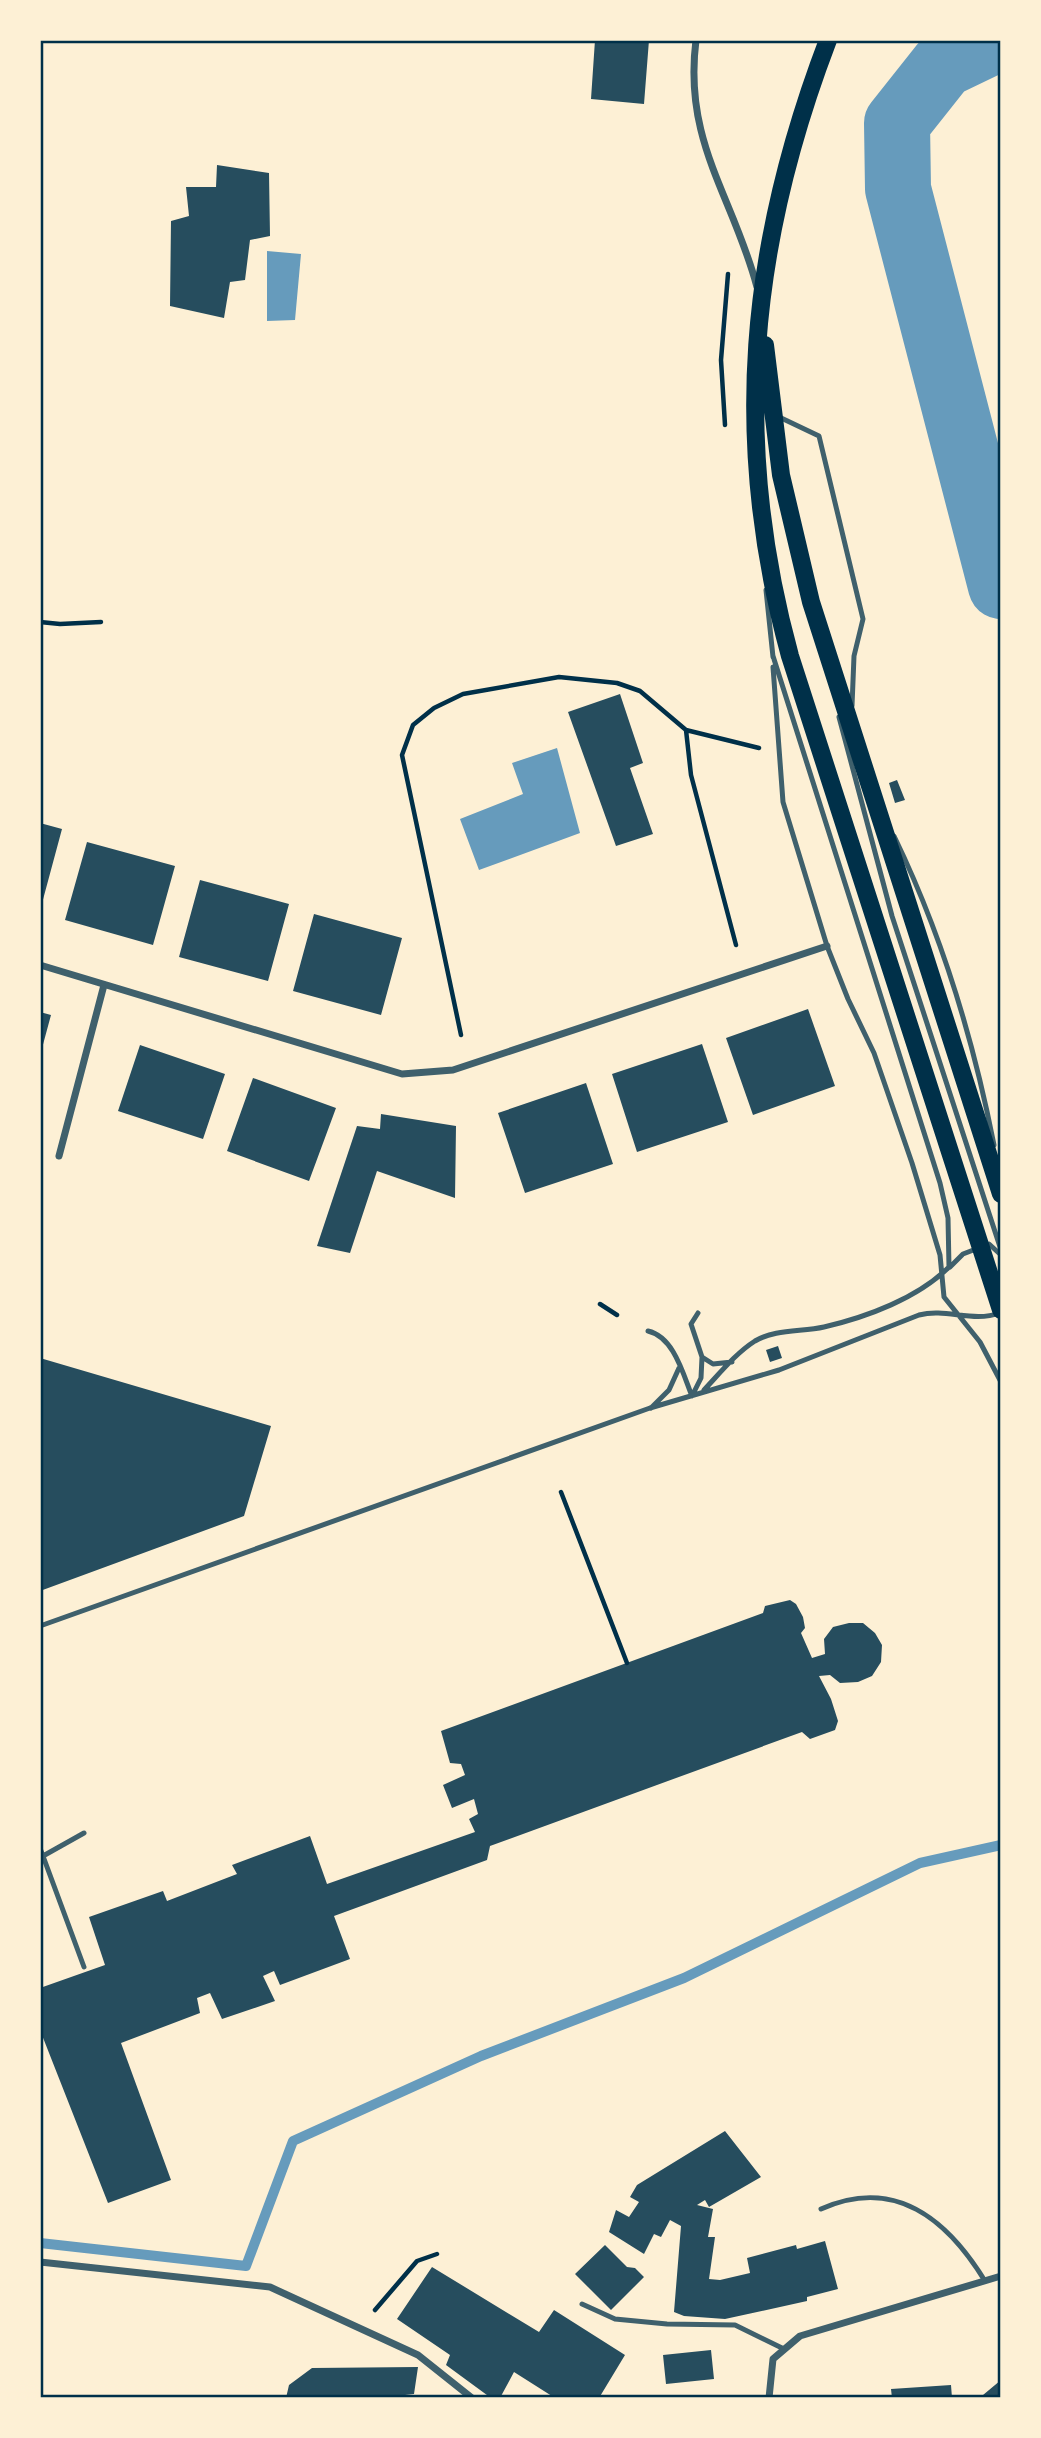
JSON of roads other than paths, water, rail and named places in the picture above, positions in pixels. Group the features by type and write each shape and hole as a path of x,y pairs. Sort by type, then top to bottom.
{"main road":[{"path":"825,48 794,141 778,203 761,303 754,388 759,507 771,577 790,656 1001,1312"},
{"path":"761,303 773,415 791,525 811,602 1001,1194"}],"street":[{"path":"695,40 693,87 705,153 738,229 761,303"},
{"path":"40,965 402,1074 453,1070 827,946"},
{"path":"59,1156 104,985"},
{"path":"40,2262 270,2287 418,2355 472,2398"},
{"path":"769,2398 773,2359 782,2348 800,2336 1001,2276"}],"lane":[{"path":"773,415 819,436 863,619 854,656 851,723"},
{"path":"759,507 783,802 827,946 888,1092 931,1222 943,1274 944,1297 985,1349 1001,1382"},
{"path":"811,602 856,788 892,916 1001,1252"},
{"path":"773,656 940,1183 948,1218 949,1267 943,1282"},
{"path":"871,786 927,905 941,944 973,1052 1001,1179"},
{"path":"702,1392 756,1341 767,1336 825,1326 914,1294 943,1274 963,1254 980,1247 993,1245 1001,1252"},
{"path":"40,1626 650,1408 779,1370 919,1315 957,1314 971,1319 1001,1312"},
{"path":"692,1396 701,1378 702,1357 691,1324 698,1313"},
{"path":"648,1331 660,1336 679,1365 692,1396"},
{"path":"702,1357 713,1364 732,1362"},
{"path":"650,1408 669,1390 679,1365"},
{"path":"43,1856 84,1832"},
{"path":"40,1848 84,1967"},
{"path":"821,2209 845,2199 874,2197 907,2204 939,2223 965,2249 985,2281"},
{"path":"582,2304 615,2319 667,2324 735,2325 782,2348"}],"water":[{"path":"267,251 301,254 295,320 267,321"},
{"path":"557,748 580,833 479,870 460,819 523,794 512,763"}],"waterway":[{"path":"923,40 943,65"},
{"path":"995,40 943,65 897,123 898,189 1001,586"},
{"path":"40,2243 246,2266 293,2141 481,2056 684,1978 920,1863 1001,1845"}]}
